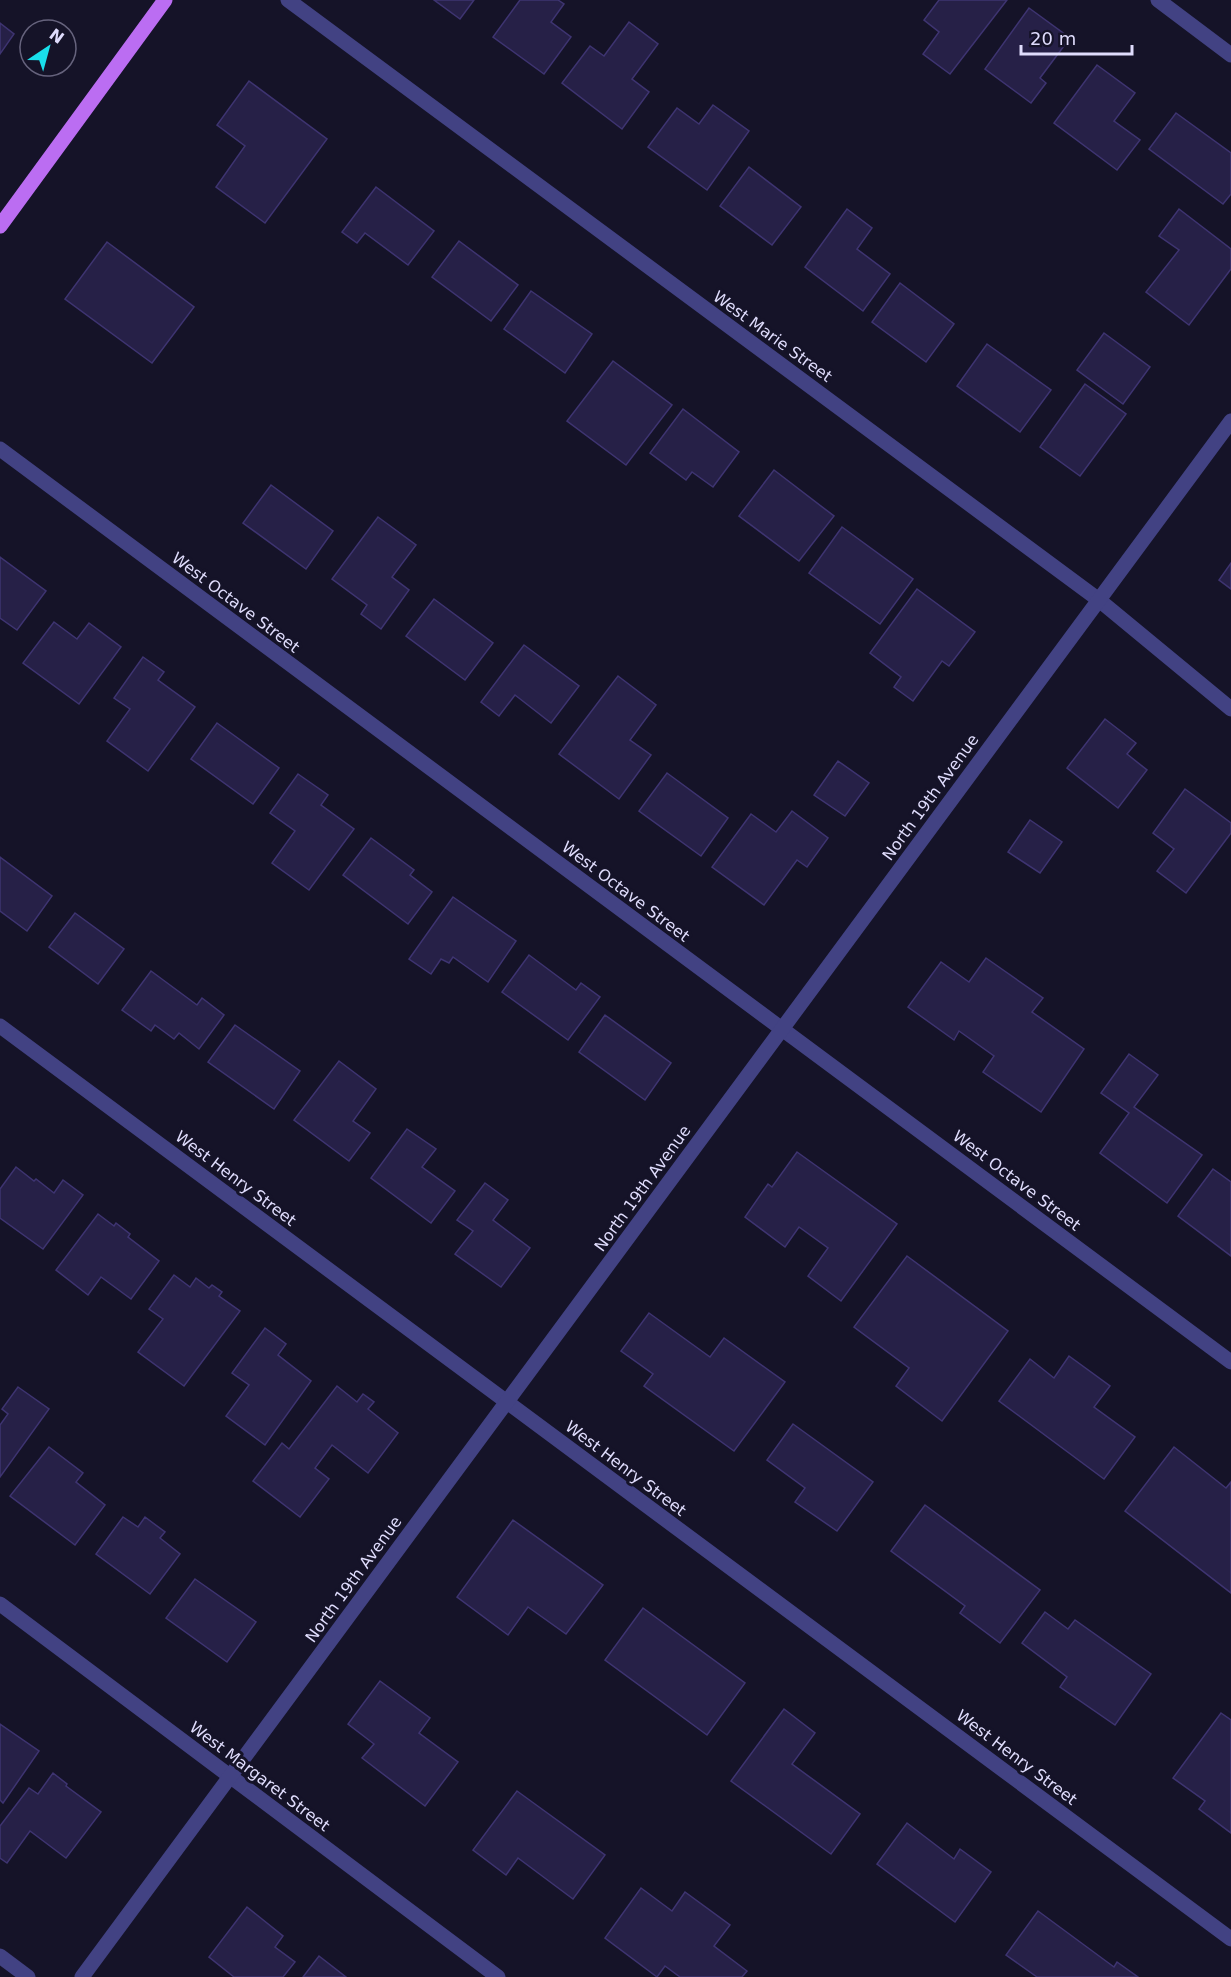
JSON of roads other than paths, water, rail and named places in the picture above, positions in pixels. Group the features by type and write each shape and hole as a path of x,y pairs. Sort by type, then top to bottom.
{"main road":[{"path":"0,226 165,0"}],"street":[{"name":"West Marie Street","path":"288,0 1099,600 1231,709"},
{"path":"1158,0 1231,55"},
{"name":"North 19th Avenue","path":"82,1977 1231,421"},
{"name":"West Octave Street","path":"0,449 1231,1362"},
{"name":"West Henry Street","path":"0,1026 1231,1939"},
{"name":"West Margaret Street","path":"0,1605 498,1977"},
{"path":"0,1956 28,1977"}]}
